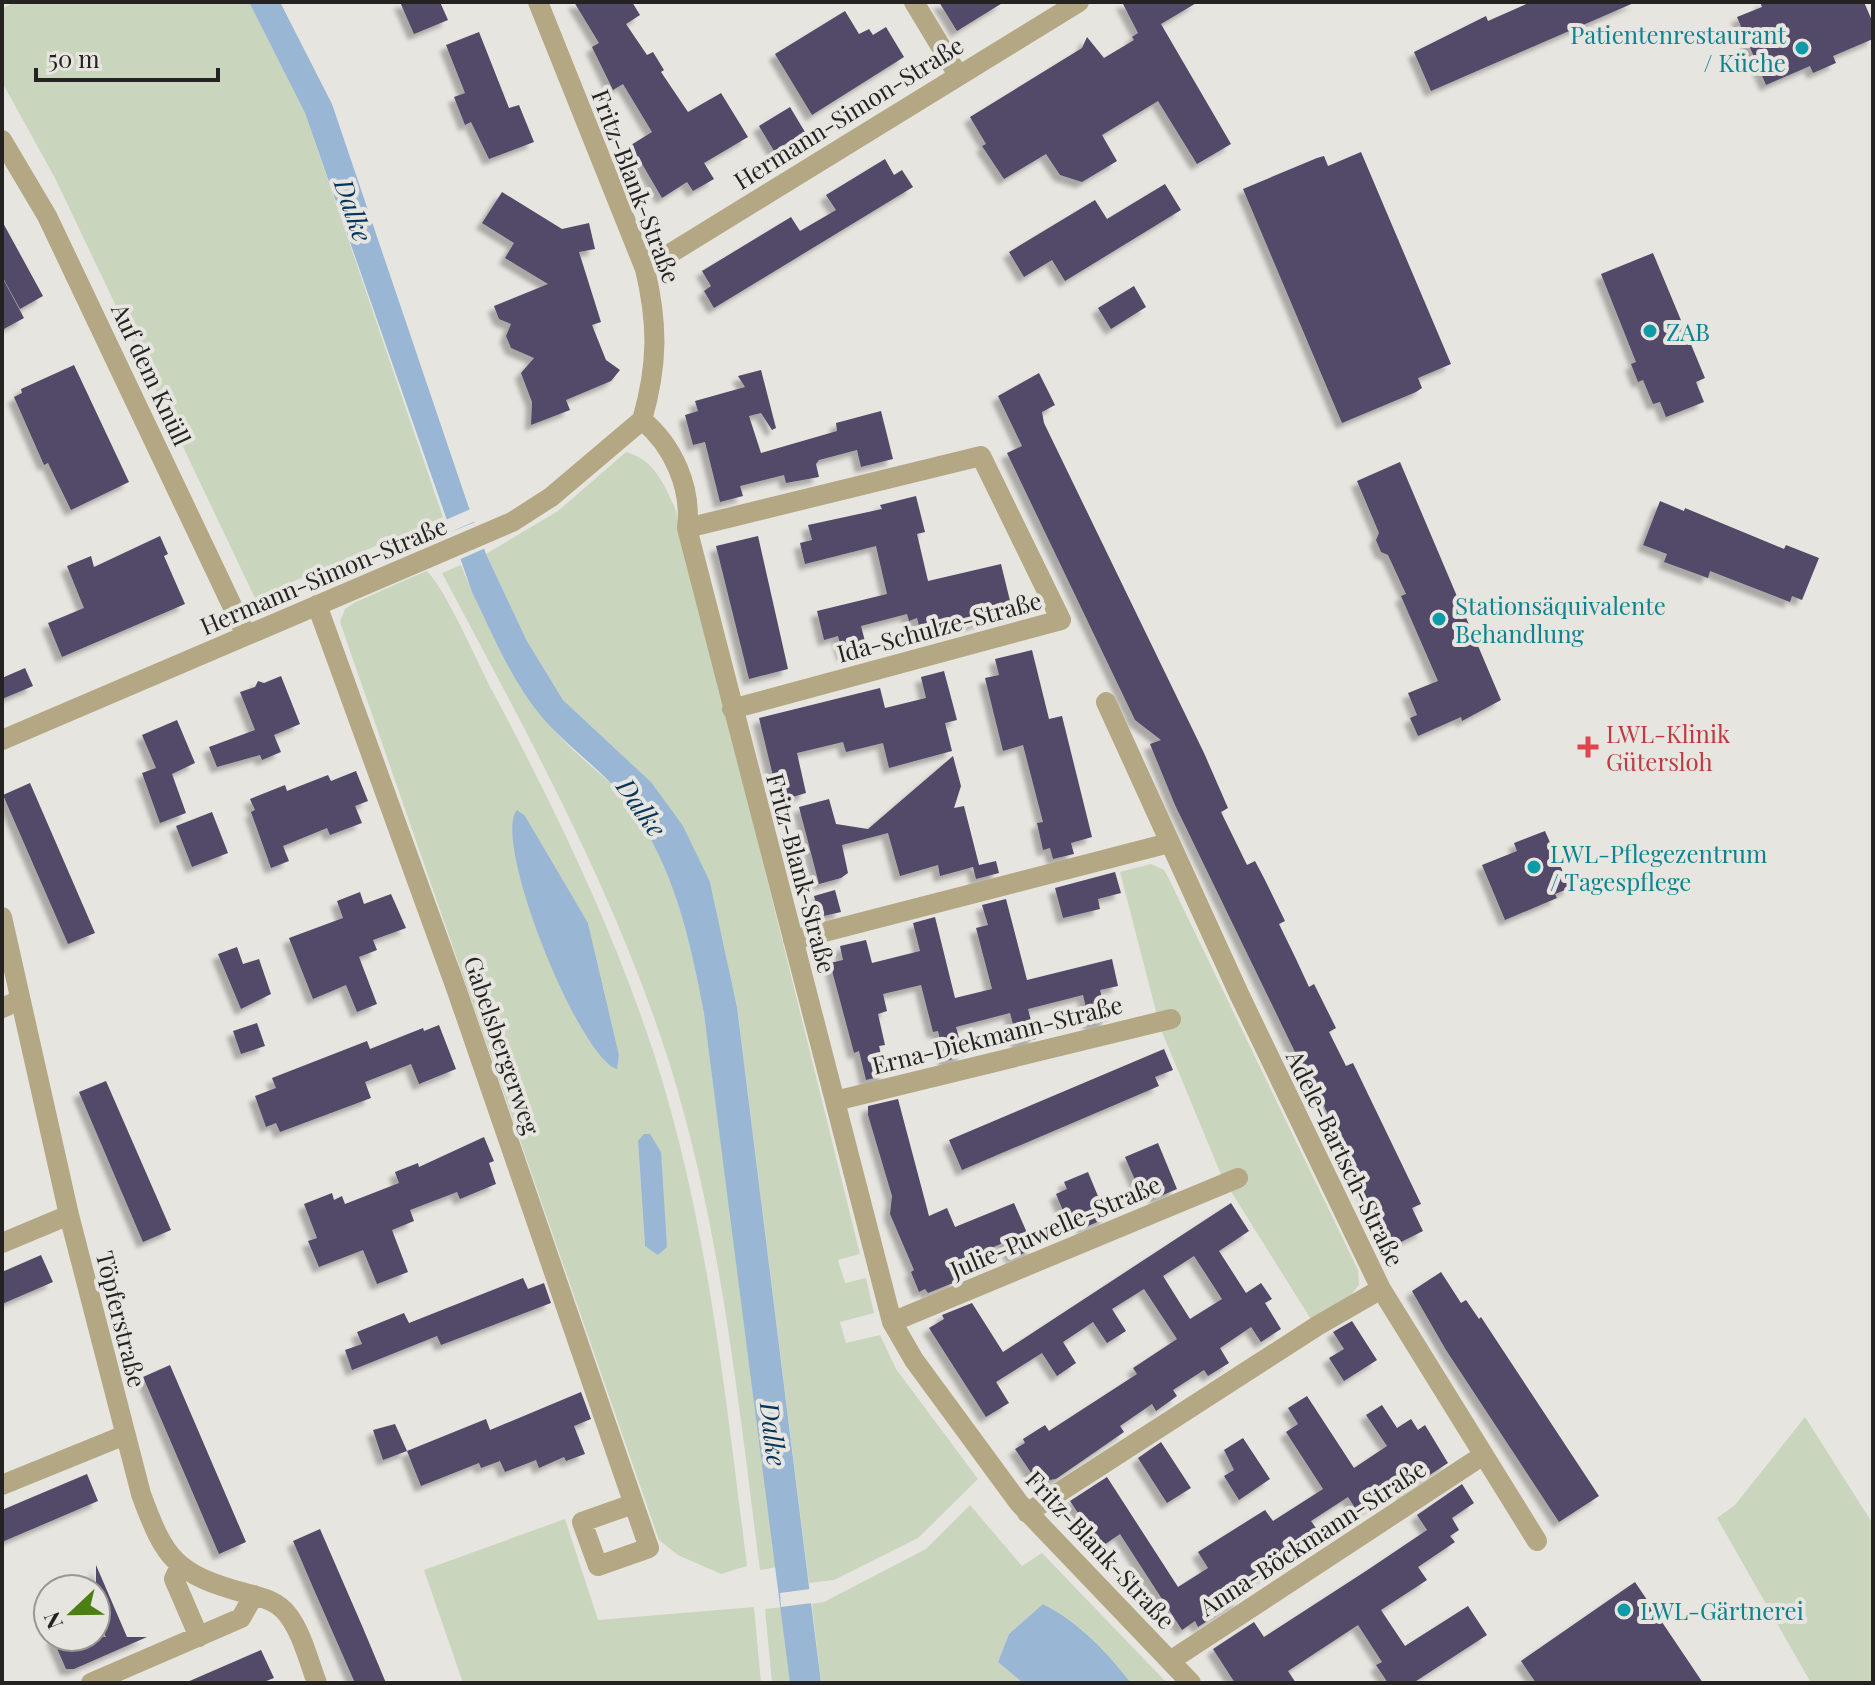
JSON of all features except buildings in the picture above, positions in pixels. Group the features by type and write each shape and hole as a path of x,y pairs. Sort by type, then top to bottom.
{"street":[{"name":"Fritz-Blank-Straße","path":"538,2 645,269 653,301 655,374 642,420 664,438 690,503 687,528 892,1322 914,1360 1027,1513 1191,1683"},
{"path":"914,2 958,75"},
{"name":"Hermann-Simon-Straße","path":"645,269 1079,2"},
{"name":"Auf dem Knüll","path":"2,140 47,216 246,635"},
{"name":"Hermann-Simon-Straße","path":"2,740 493,530 551,497 642,420"},
{"name":"Ida-Schulze-Straße","path":"687,528 981,456 1061,620 732,709"},
{"name":"Gabelsbergerweg","path":"317,605 456,988 633,1504"},
{"name":"Adele-Bartsch-Straße","path":"1027,1513 1317,1326 1381,1289 1169,843 1106,702"},
{"path":"793,940 1169,843"},
{"name":"Töpferstraße","path":"2,917 11,1004 125,1435 153,1526 163,1549 193,1575 274,1602 289,1615 317,1683"},
{"name":"Erna-Diekmann-Straße","path":"835,1101 1171,1019"},
{"name":"Julie-Puwelle-Straße","path":"892,1322 1238,1178"},
{"path":"2,1243 69,1215"},
{"path":"1381,1289 1537,1541"},
{"path":"2,1485 125,1435"},
{"name":"Anna-Böckmann-Straße","path":"1170,1661 1482,1456"},
{"name":"Töpferstraße","path":"180,1566 174,1579 199,1637"},
{"path":"91,1683 241,1618 254,1595"}],"green space":[{"path":"14,2 249,2 305,113 443,517 255,598 55,178 2,82 2,9"},
{"path":"626,452 651,467 662,481 675,508 860,1254 838,1260 845,1283 866,1278 874,1313 840,1322 846,1343 880,1335 896,1369 978,1479 918,1538 834,1580 809,1583 737,1007 710,882 651,782 563,700 527,641 486,554 558,511"},
{"path":"461,565 493,635 520,683 566,743 614,786 628,803 657,852 678,904 704,1014 777,1567 760,1570 715,1252 688,1127 670,1065 648,1000 596,875 537,753 442,573"},
{"path":"426,571 433,578 541,785 586,879 626,975 644,1023 677,1134 704,1256 747,1566 721,1574 678,1555 659,1540 340,622 345,609","holes":["575,905 588,923 619,1055 617,1068","638,1141 667,1247 645,1246"]},
{"path":"1151,864 1164,870 1169,879 1358,1270 1359,1285 1349,1297 1312,1321 1222,1177 1160,1027 1120,872"},
{"path":"1805,1417 1873,1524 1873,1683 1811,1683 1717,1518 1735,1505"},
{"path":"970,1505 1022,1566 1042,1553 1167,1683 1131,1683 1092,1639 1043,1604 1009,1634 998,1662 1023,1683 821,1683 812,1604 824,1602 926,1549"},
{"path":"565,1519 598,1620 754,1607 761,1683 463,1683 424,1570"},
{"path":"783,1607 790,1683 772,1683 765,1609"}],"water":[{"name":"Dalke","path":"249,2 280,2 332,104 468,505 486,554 527,641 563,700 651,782 683,826 710,882 737,1007 821,1683 790,1683 704,1014 678,904 657,851 627,802 541,716 511,672 487,624 472,592 305,113"},
{"path":"517,810 525,816 588,923 619,1055 617,1069 601,1056 582,1028 543,947 516,862 512,829"},
{"path":"644,1134 650,1134 661,1152 667,1247 658,1255 645,1246 638,1141"},
{"path":"1043,1604 1092,1639 1131,1683 1023,1683 998,1662 1009,1634"}],"pier":[{"path":"473,508 478,520 446,534 478,521 488,547 456,561 441,522"},
{"path":"810,1589 812,1603 781,1607 780,1593"}],"place":[{"name":"Patientenrestaurant / Küche","path":"1802,48"},
{"name":"ZAB","path":"1650,331"},
{"name":"Stationsäquivalente Behandlung","path":"1439,619"},
{"name":"LWL-Klinik Gütersloh","path":"1588,747"},
{"name":"LWL-Pflegezentrum / Tagespflege","path":"1534,867"},
{"name":"LWL-Gärtnerei","path":"1624,1610"}]}
